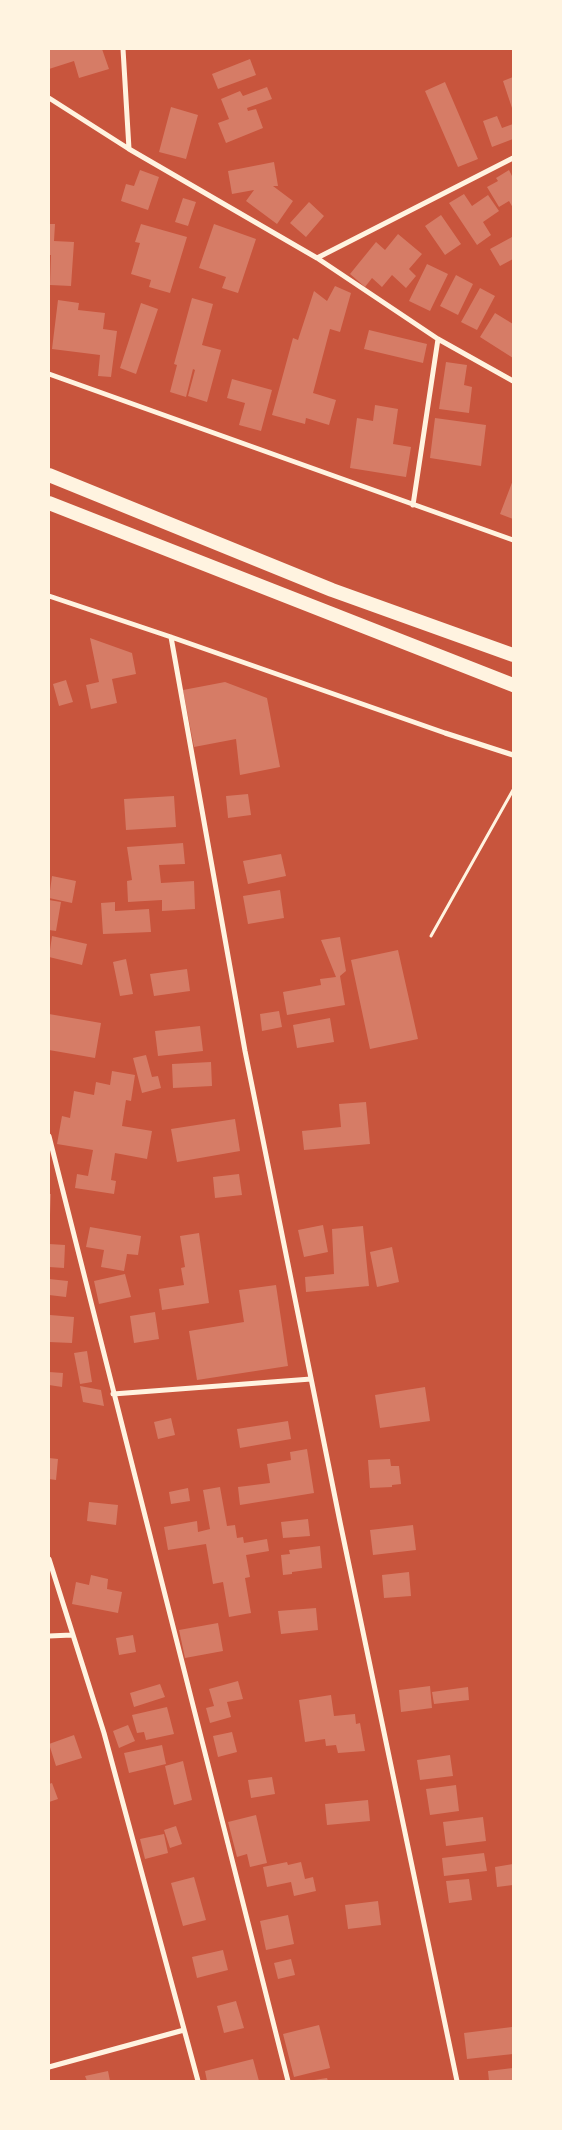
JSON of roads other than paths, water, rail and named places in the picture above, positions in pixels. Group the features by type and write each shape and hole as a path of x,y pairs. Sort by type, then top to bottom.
{"highway":[{"path":"49,475 332,590 513,655"},
{"path":"49,503 513,685"}],"street":[{"path":"122,49 129,149"},
{"path":"49,98 129,149 317,258 438,339 513,381"},
{"path":"317,258 513,158"},
{"path":"413,505 438,339"},
{"path":"49,374 513,540"},
{"path":"49,596 445,734 513,755"},
{"path":"171,637 245,1051 457,2081"},
{"path":"49,1136 288,2081"},
{"path":"114,1394 311,1379"},
{"path":"49,1559 104,1733 198,2081"},
{"path":"49,1636 72,1635"},
{"path":"49,2067 184,2030"}]}
